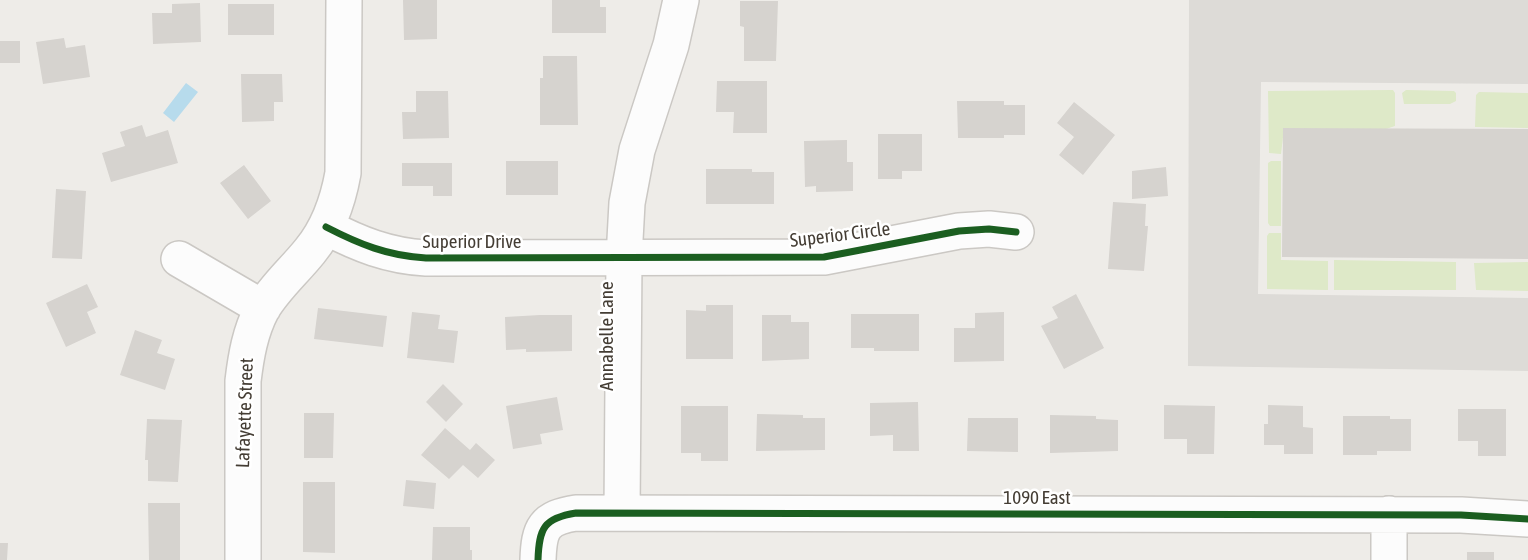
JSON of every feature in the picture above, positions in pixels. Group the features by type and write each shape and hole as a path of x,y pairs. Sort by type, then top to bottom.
{"street":[{"name":"Lafayette Street","path":"243,560 243,381 246,356 252,331 263,308 284,278 311,250 326,227 338,200 343,173 344,0"},
{"name":"Annabelle Lane","path":"622,512 624,258 627,203 637,150 671,45 681,0"},
{"name":"Superior Drive","path":"326,227 355,242 401,257 624,258"},
{"name":"Superior Circle","path":"624,258 824,257 959,231 989,229 1016,232"},
{"path":"179,259 263,308"},
{"name":"1090 East","path":"538,560 541,535 547,522 561,515 576,513 1389,514 1528,519"},
{"path":"1389,514 1389,560"}],"green space":[{"path":"1393,90 1395,126 1386,129 1284,129 1281,154 1269,153 1268,91"},
{"path":"1406,90 1454,91 1456,101 1450,104 1404,104 1402,93"},
{"path":"1479,92 1528,93 1528,128 1475,127 1476,95"},
{"path":"1281,161 1281,226 1270,226 1268,223 1268,163"},
{"path":"1269,233 1281,233 1281,260 1328,261 1328,290 1267,289"},
{"path":"1334,260 1456,262 1456,290 1334,290"},
{"path":"1528,262 1528,291 1476,290 1474,263"}],"shaded area":[{"path":"1189,0 1528,0 1528,84 1261,82 1258,294 1528,298 1528,371 1188,366"}],"water":[{"path":"186,83 198,92 174,122 163,113"}],"building":[{"path":"403,0 437,0 437,39 404,40"},
{"path":"552,0 600,0 600,7 606,7 606,33 552,33"},
{"path":"740,1 778,1 776,61 744,61 744,27 740,26"},
{"path":"200,3 201,42 153,44 152,13 172,13 172,4"},
{"path":"228,4 274,4 274,35 228,35"},
{"path":"64,38 66,48 85,45 90,77 43,84 36,42"},
{"path":"0,41 20,41 20,63 0,63"},
{"path":"543,56 577,56 578,125 540,125"},
{"path":"241,74 282,74 283,102 274,102 274,121 242,122"},
{"path":"717,81 767,81 767,133 733,133 734,112 716,112"},
{"path":"416,91 448,91 449,138 403,139 402,112 416,112"},
{"path":"957,101 1004,101 1004,105 1025,105 1025,135 958,138"},
{"path":"1074,102 1115,135 1083,175 1059,155 1074,137 1057,123"},
{"path":"142,125 146,137 168,130 178,163 111,182 102,153 125,146 120,132"},
{"path":"1283,128 1528,129 1528,259 1282,257"},
{"path":"878,134 922,134 922,171 902,171 902,179 878,179"},
{"path":"847,140 847,162 853,162 853,191 816,192 816,186 805,187 804,141"},
{"path":"506,161 558,161 558,195 506,195"},
{"path":"402,163 452,163 452,196 433,196 433,186 402,186"},
{"path":"244,165 271,201 248,219 220,183"},
{"path":"1166,167 1168,196 1132,199 1132,171"},
{"path":"706,169 774,172 774,204 706,204"},
{"path":"56,189 86,191 82,259 52,258"},
{"path":"1113,202 1146,204 1145,226 1148,226 1144,271 1108,269"},
{"path":"87,284 98,307 87,312 96,333 66,347 46,303"},
{"path":"1076,294 1104,348 1064,369 1041,326 1058,318 1052,307"},
{"path":"706,305 733,305 733,359 686,359 686,310 706,311"},
{"path":"318,308 387,316 383,347 314,339"},
{"path":"412,312 440,315 438,329 458,331 454,363 407,358"},
{"path":"1004,312 1004,361 954,362 954,328 975,328 975,313"},
{"path":"851,314 919,314 919,351 851,348"},
{"path":"572,315 572,351 506,350 505,317"},
{"path":"762,315 791,315 791,322 809,322 809,359 762,361"},
{"path":"135,330 162,340 157,353 175,359 165,390 120,375"},
{"path":"443,384 463,404 446,422 426,402"},
{"path":"557,397 563,430 540,434 542,444 513,449 506,406"},
{"path":"918,402 919,451 893,451 893,435 870,436 870,403"},
{"path":"1164,405 1215,406 1214,454 1187,454 1187,439 1164,439"},
{"path":"1268,405 1303,406 1303,427 1313,428 1313,454 1284,454 1284,445 1264,445"},
{"path":"681,406 728,406 728,461 701,461 701,453 681,453"},
{"path":"1458,409 1506,409 1506,456 1478,456 1478,441 1458,441"},
{"path":"304,413 334,413 333,458 304,458"},
{"path":"757,414 825,418 825,450 756,451"},
{"path":"1050,415 1096,416 1096,419 1118,420 1118,451 1050,453"},
{"path":"1343,416 1411,419 1411,451 1343,455"},
{"path":"968,418 1018,418 1018,452 967,451"},
{"path":"147,419 182,420 178,482 148,481 148,460 145,460"},
{"path":"445,428 470,450 476,443 495,460 478,478 463,465 449,479 421,455"},
{"path":"406,480 436,483 434,509 403,506"},
{"path":"303,482 335,482 335,553 303,552"},
{"path":"148,503 180,503 180,560 149,560"},
{"path":"433,527 470,527 472,560 432,560"},
{"path":"0,543 8,543 7,560 0,560"},
{"path":"1467,552 1494,552 1494,560 1467,560"}],"cycle path":[{"path":"326,227 374,248 399,255 426,258 824,257 959,231 989,229 1016,232"},
{"path":"538,560 545,526 557,518 576,513 1461,515 1528,519"}]}
